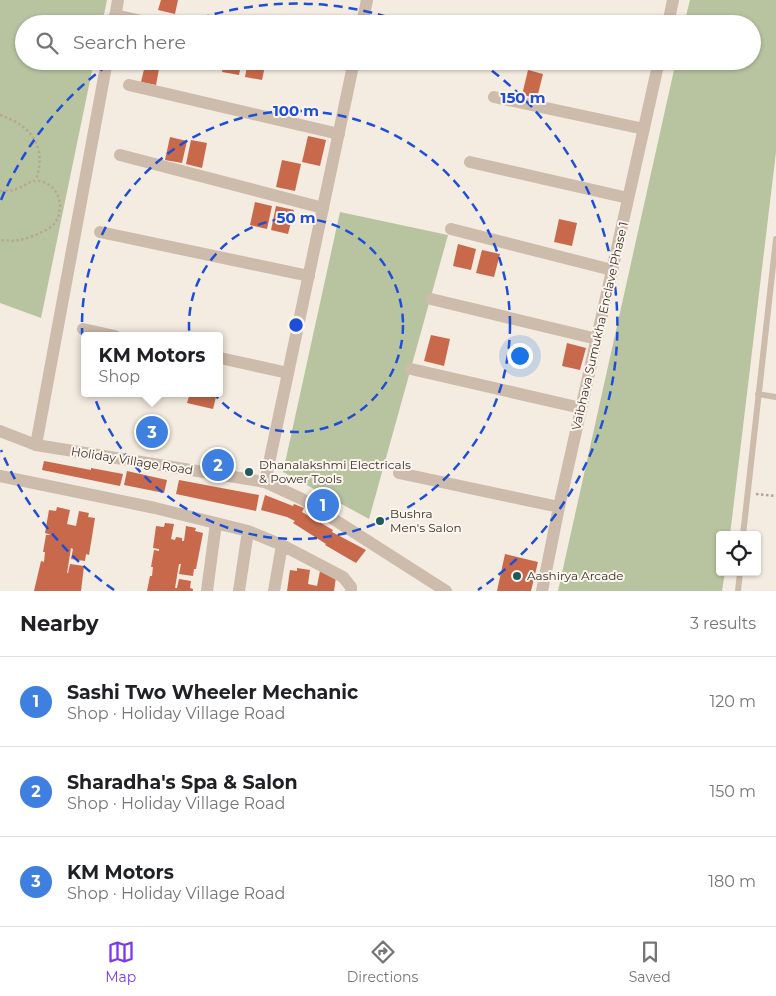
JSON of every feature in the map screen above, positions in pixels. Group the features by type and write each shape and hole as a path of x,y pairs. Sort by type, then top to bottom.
{"street":[{"path":"115,15 118,0"},
{"path":"364,15 367,0"},
{"path":"670,15 673,0"},
{"path":"36,445 105,70"},
{"path":"265,482 352,70"},
{"name":"Vaibhava Sumukha Enclave Phase 1","path":"542,591 559,507 657,70"},
{"path":"129,85 339,134"},
{"path":"494,97 644,129"},
{"path":"120,155 323,208"},
{"path":"470,162 628,198"},
{"path":"451,230 612,270"},
{"path":"100,232 308,276"},
{"path":"431,299 597,339"},
{"path":"83,329 97,332"},
{"path":"223,359 288,373"},
{"path":"411,369 581,408"},
{"name":"Holiday Village Road","path":"0,431 36,445 265,482 302,499 446,591"},
{"path":"399,472 559,507"},
{"path":"0,476 155,508 248,531 282,545 343,577 351,587 351,591"},
{"path":"207,591 216,523"},
{"path":"239,591 248,531"},
{"path":"274,591 282,545"}],"lane":[{"path":"743,531 758,394 774,277 776,239"},
{"path":"758,394 776,397"},
{"path":"738,591 740,576"}],"path":[{"path":"0,115 22,126 36,141 40,161 36,180"},
{"path":"0,191 18,189 32,180 36,180 50,185 58,196 60,209 56,221 46,230 18,241 0,241"},
{"path":"747,493 776,496"}],"green space":[{"path":"0,0 107,0 104,15 15,15 15,70 92,70 41,318 0,303"},
{"path":"690,0 776,0 776,152 730,531 716,531 716,576 724,576 722,591 558,591 674,70 761,70 761,15 686,15"},
{"path":"340,212 448,235 369,519 283,472"}],"building":[{"path":"161,0 178,0 175,14 158,10"},
{"path":"144,70 159,70 156,85 141,82"},
{"path":"222,70 240,70 239,75 222,72"},
{"path":"246,70 264,70 262,80 245,77"},
{"path":"528,70 543,74 537,98 522,95"},
{"path":"308,136 326,140 320,166 302,162"},
{"path":"170,137 187,141 182,163 165,160"},
{"path":"191,140 207,143 202,168 186,164"},
{"path":"282,160 301,164 295,191 276,187"},
{"path":"255,202 272,206 267,229 250,225"},
{"path":"276,206 294,210 288,234 271,230"},
{"path":"559,219 577,223 572,246 554,242"},
{"path":"458,244 476,249 471,270 453,266"},
{"path":"482,250 500,254 494,277 476,273"},
{"path":"431,335 450,339 444,366 424,361"},
{"path":"567,343 586,348 580,370 562,366"},
{"path":"189,397 216,397 213,409 187,403"},
{"path":"44,461 123,474 120,486 42,470"},
{"path":"127,471 167,480 164,493 124,485"},
{"path":"179,480 259,495 256,511 176,494"},
{"path":"265,495 293,506 294,504 304,508 302,512 333,530 332,532 366,550 356,563 293,523 295,521 261,510"},
{"path":"57,507 70,510 67,524 76,526 79,511 89,513 88,517 95,518 89,555 86,554 85,561 71,559 73,549 71,548 67,573 70,564 84,566 81,591 34,591 41,561 44,562 45,552 43,552 46,535 51,535 45,533 49,510 56,511"},
{"path":"165,523 174,524 171,539 175,540 176,537 182,538 182,541 184,541 186,526 196,528 195,531 203,533 193,576 179,574 181,564 179,564 175,588 177,588 179,579 191,581 190,588 193,591 147,591 150,576 152,576 153,567 151,567 154,550 159,551 159,549 153,548 156,526 164,527"},
{"name":"Aashirya Arcade","path":"505,554 538,562 531,591 497,591"},
{"path":"297,568 310,570 308,584 317,586 320,571 336,577 334,591 287,591 290,570 297,571"}],"place":[{"name":"KM Motors","path":"152,432"},
{"name":"Sharadha's Spa & Salon","path":"218,465"},
{"name":"Dhanalakshmi Electricals & Power Tools","path":"249,472"},
{"name":"Sashi Two Wheeler Mechanic","path":"323,505"},
{"name":"Bushra Men's Salon","path":"380,521"},
{"name":"Aashirya Arcade","path":"517,576"}]}
